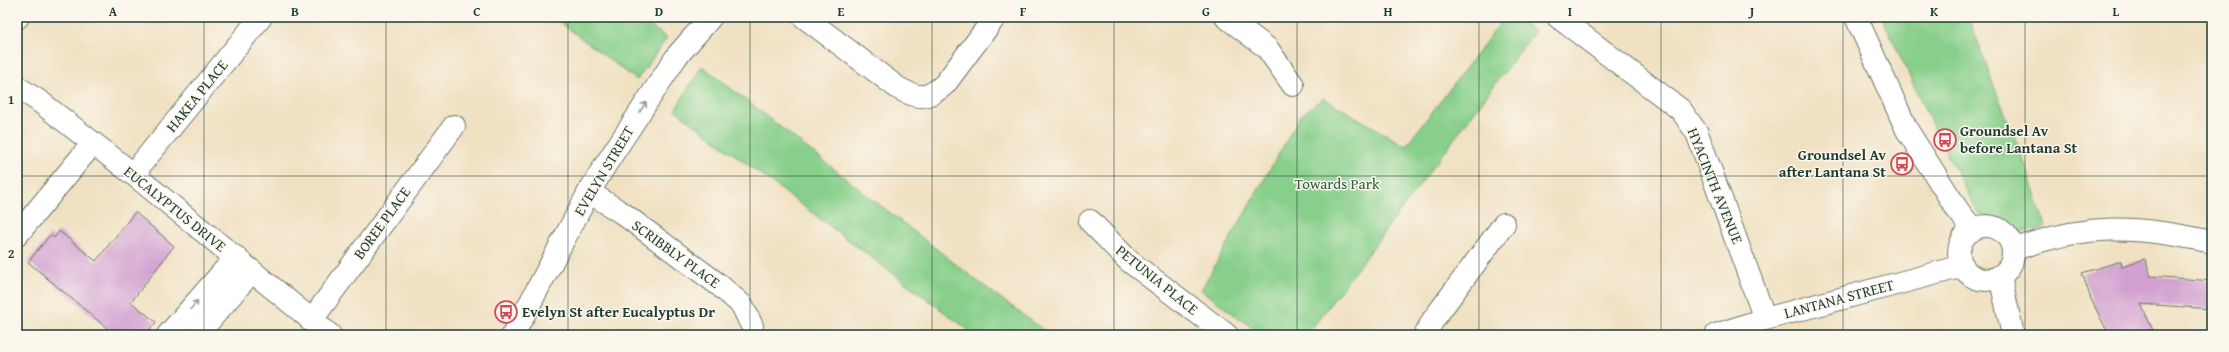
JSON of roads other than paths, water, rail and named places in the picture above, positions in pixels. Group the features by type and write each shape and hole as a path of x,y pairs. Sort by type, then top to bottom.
{"street":[{"name":"HAKEA PLACE","path":"133,174 261,17"},
{"name":"EVELYN STREET","path":"512,335 677,56 711,17"},
{"name":"EVELYN STREET","path":"525,335 594,195 720,17"},
{"path":"804,17 898,88 912,96 925,97 935,92 945,84 995,17"},
{"path":"1226,17 1267,48 1293,85"},
{"name":"HYACINTH AVENUE","path":"1558,17 1681,110 1697,133 1765,319"},
{"path":"1856,17 1907,130 1957,209 1973,230"},
{"name":"EUCALYPTUS DRIVE","path":"17,87 39,101 133,174 330,335"},
{"name":"BOREE PLACE","path":"311,321 454,126"},
{"path":"17,235 93,143"},
{"name":"SCRIBBLY PLACE","path":"594,195 719,285 742,305 752,326"},
{"name":"PETUNIA PLACE","path":"1090,221 1129,261 1227,335"},
{"path":"1425,335 1433,320 1504,224"},
{"path":"1988,227 1998,230 2010,240 2013,250 2010,265 2000,276 1990,280 1980,279 1970,274 1963,266 1960,257 1961,246 1966,237 1973,230 1988,227"},
{"path":"2013,250 2046,238 2082,230 2128,229 2173,233 2212,242"},
{"path":"168,335 236,257"},
{"name":"LANTANA STREET","path":"1716,335 1765,319 1963,266"},
{"path":"197,335 252,271"},
{"path":"2000,276 2013,335"}],"place":[{"name":"Groundsel Av before Lantana St","path":"1945,140"},
{"name":"Groundsel Av after Lantana St","path":"1902,164"},
{"name":"Evelyn St after Eucalyptus Dr","path":"506,312"}],"park label":[{"name":"Towards Park","path":"1337,184"}]}
